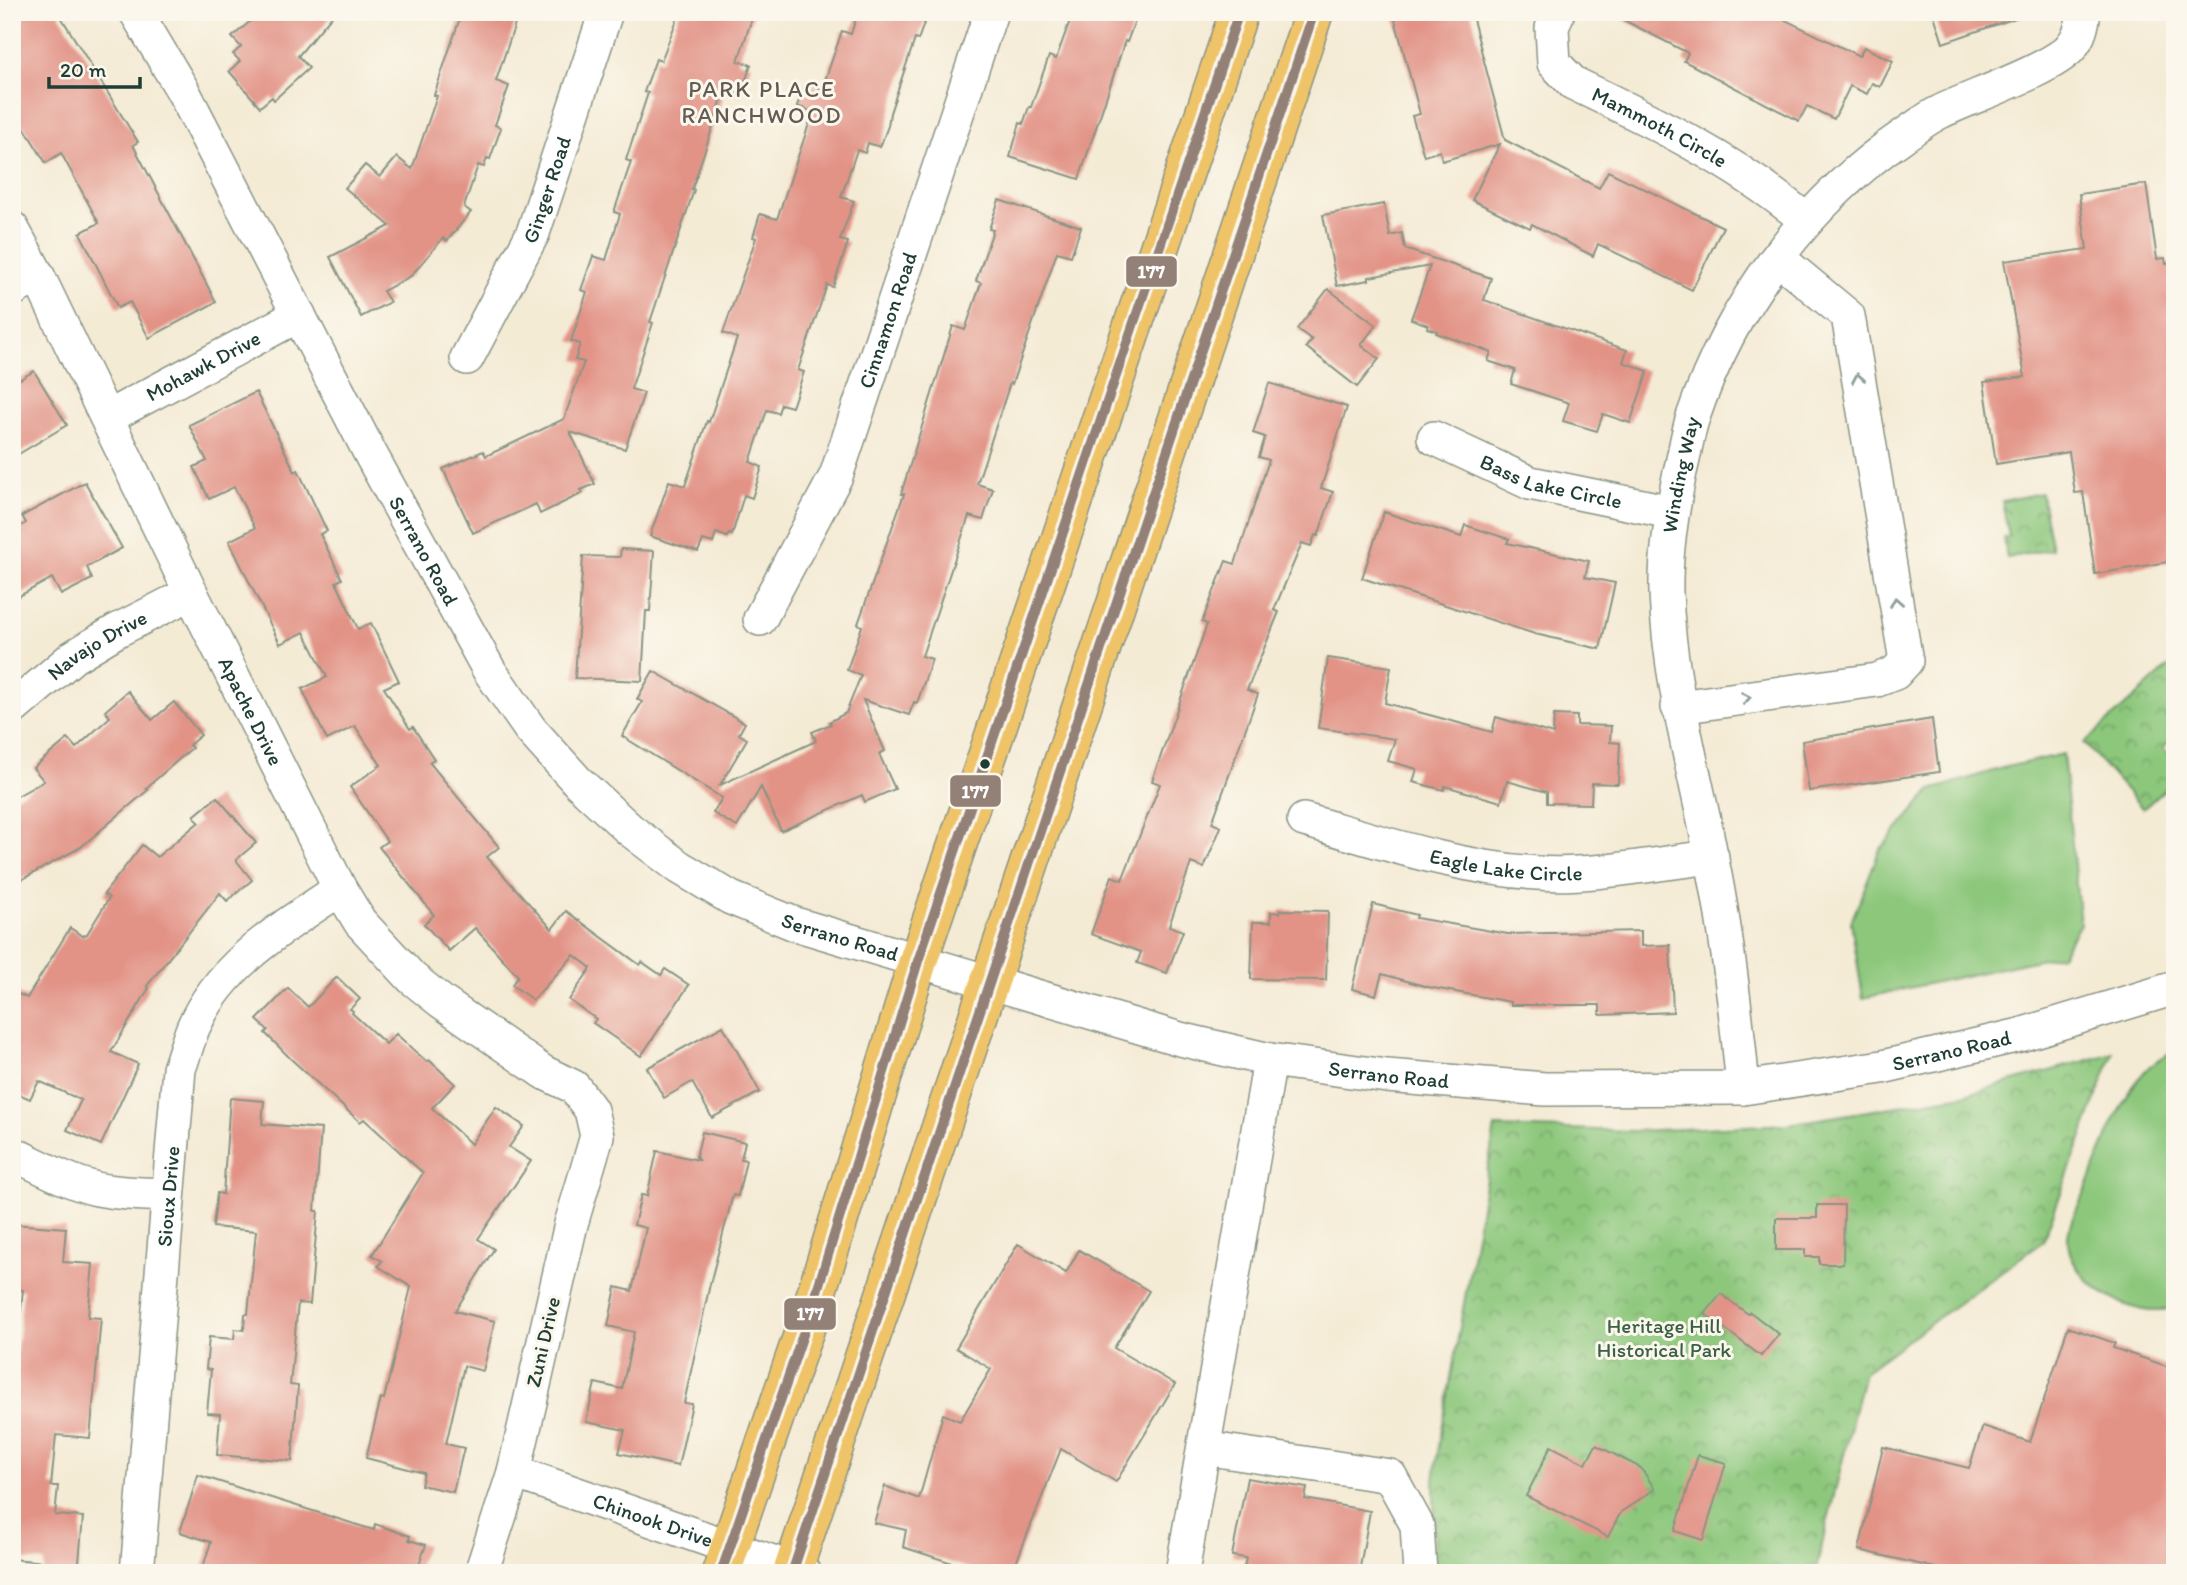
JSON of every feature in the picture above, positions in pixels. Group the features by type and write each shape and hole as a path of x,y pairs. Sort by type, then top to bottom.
{"main road":[{"path":"726,1560 809,1317 918,961 1240,12"},
{"path":"796,1571 1314,12"}],"street":[{"name":"Serrano Road","path":"136,12 183,91 396,502 489,670 530,729 578,782 629,829 678,867 731,898 795,924 1180,1039 1270,1060 1387,1076 1545,1089 1744,1088 1882,1066 2021,1035 2175,988"},
{"name":"Ginger Road","path":"467,358 533,233 606,12"},
{"name":"Cinnamon Road","path":"760,619 836,476 990,12"},
{"name":"Mammoth Circle","path":"1558,12 1552,28 1554,63 1573,83 1725,161 1775,195 1807,222"},
{"name":"Winding Way","path":"1744,1088 1732,969 1712,857 1678,707 1666,591 1671,512 1693,418 1715,361 1737,318 1778,258 1838,189 1875,155 1936,114 2045,65 2069,50 2082,23"},
{"name":"Apache Drive","path":"12,228 25,283 108,417 191,593 340,890 360,922 412,978 442,1002 544,1072 574,1087 591,1110"},
{"path":"1678,707 1877,680 1895,673 1906,661 1848,316 1778,258"},
{"name":"Mohawk Drive","path":"108,417 299,315"},
{"name":"Bass Lake Circle","path":"1434,438 1530,484 1671,512"},
{"name":"Navajo Drive","path":"12,709 74,657 116,631 191,593"},
{"name":"Eagle Lake Circle","path":"1304,820 1453,863 1538,874 1712,857"},
{"name":"Sioux Drive","path":"137,1573 179,1069 204,1008 243,958 275,932 340,890"},
{"path":"1182,1573 1270,1060"},
{"name":"Zuni Drive","path":"481,1573 514,1472 570,1224 597,1136 591,1110"},
{"path":"12,1153 62,1177 95,1189 124,1194 167,1195"},
{"path":"1204,1448 1390,1476 1417,1525 1420,1573"},
{"name":"Chinook Drive","path":"514,1472 726,1560 796,1571"}],"green space":[{"path":"2041,493 2052,549 2007,558 2004,538 2009,537 2002,501"},
{"path":"2175,661 2175,737 2163,748 2175,761 2175,780 2143,809 2084,743"},
{"path":"2063,754 2080,924 2061,955 1863,998 1851,922 1879,851 1931,790 2002,768"},
{"path":"2175,1051 2175,1306 2159,1311 2144,1310 2113,1299 2086,1279 2070,1252 2068,1237 2070,1225 2125,1099 2147,1069"},
{"name":"Heritage Hill Historical Park","path":"2113,1053 2043,1241 1864,1372 1815,1573 1435,1573 1434,1481 1437,1457 1495,1127 1634,1131 1789,1124 1964,1095"}],"building":[{"path":"25,12 58,12 138,142 133,145 216,302 149,338 130,302 118,308 80,233 99,223 61,153 46,163 12,108 12,20"},
{"path":"261,12 335,12 298,56 309,68 274,100 272,97 260,107 229,71 240,61 233,54 241,47 232,37"},
{"path":"462,12 519,12 496,81 509,86 495,125 501,128 490,159 487,158 484,167 478,165 464,207 471,212 447,241 443,238 411,276 383,291 390,302 361,317 330,257 390,226 345,188 365,165 380,177 397,157 412,169"},
{"path":"680,12 754,12 738,61 751,65 740,96 725,90 692,189 694,190 650,322 653,323 631,389 644,393 625,449 570,432 595,484 581,490 583,493 540,514 536,504 473,533 443,469 483,451 486,456 564,419 584,362 575,360 580,344 571,341 587,292 581,290 593,256 606,260 620,214 614,212 631,162 626,160 648,93 644,92 656,59 661,61"},
{"path":"858,12 928,12 918,40 915,39 880,147 868,143 865,153 857,150 841,197 854,201 840,240 848,242 833,287 827,285 798,370 804,372 792,407 781,404 778,413 767,410 750,462 762,467 752,498 744,495 732,535 727,537 716,533 713,543 703,540 698,552 650,536 669,481 685,486 707,421 709,422 737,338 723,333 756,238 753,237 760,214 777,219 813,112 797,106 806,83 822,89 842,31 851,34"},
{"path":"1073,12 1138,12 1127,42 1125,41 1079,179 1010,157 1020,123 1023,124 1031,107 1049,56 1056,59"},
{"path":"1393,12 1471,12 1505,140 1599,188 1608,171 1723,227 1692,290 1598,244 1593,256 1532,224 1530,228 1472,200 1500,144 1442,161 1440,151 1424,156 1412,116 1420,114"},
{"path":"1608,12 1769,12 1859,56 1864,47 1893,61 1880,87 1872,83 1867,94 1850,86 1834,119 1807,106 1799,121 1684,61 1688,53"},
{"path":"1933,12 2020,12 2021,16 1943,43"},
{"path":"2146,184 2157,259 2165,258 2166,264 2175,263 2175,561 2095,574 2083,492 2075,493 2069,452 1996,464 1984,382 2025,377 2004,261 2087,249 2079,194"},
{"path":"999,200 1081,227 1071,256 1057,252 1012,384 1010,383 977,484 993,489 983,520 969,516 922,656 932,659 917,703 914,702 909,715 863,700 885,751 879,754 895,789 865,802 862,795 781,831 761,787 737,827 713,813 722,798 622,736 642,702 637,699 653,671 745,723 739,734 747,739 720,785 816,741 812,732 831,724 829,722 846,713 861,675 847,670 862,626 858,624 904,494 901,494 953,326 965,330 981,283 976,281 993,230 989,229"},
{"path":"1384,204 1390,236 1402,233 1405,249 1491,278 1484,300 1627,350 1623,362 1648,371 1630,423 1603,414 1597,431 1563,421 1569,403 1511,384 1515,370 1488,361 1491,352 1436,333 1437,331 1427,328 1428,325 1411,319 1430,266 1337,286 1323,215"},
{"path":"1328,289 1376,325 1361,345 1379,359 1357,387 1306,347 1312,340 1297,329"},
{"path":"34,371 67,425 12,458 12,384"},
{"path":"1269,383 1347,407 1321,488 1333,492 1318,536 1315,535 1311,546 1302,543 1274,610 1279,612 1247,690 1258,694 1212,823 1221,827 1204,868 1191,863 1169,926 1183,931 1167,973 1137,963 1141,952 1091,934 1112,876 1122,880 1160,784 1152,781 1207,624 1202,622 1226,561 1235,564 1269,460 1259,457 1265,437 1253,433"},
{"path":"256,392 327,531 320,534 342,579 336,582 358,629 371,623 399,681 384,688 410,729 413,727 434,759 429,762 499,847 487,857 552,929 566,911 640,965 642,962 661,975 665,969 689,985 641,1056 593,1023 596,1019 569,1000 591,968 574,955 533,1000 512,985 518,976 475,928 449,951 424,924 434,915 379,847 387,841 350,787 381,765 355,726 327,740 302,689 327,677 304,632 280,644 229,541 255,528 234,487 209,499 194,467 207,461 189,425"},
{"path":"85,482 122,548 87,567 92,579 61,595 52,578 12,600 12,531 26,523 22,516"},
{"path":"1384,512 1461,537 1465,525 1509,539 1507,543 1589,561 1585,577 1615,583 1600,649 1535,634 1362,578"},
{"path":"621,549 654,551 650,611 646,611 642,681 575,678 583,556 620,557"},
{"path":"1328,658 1391,667 1385,703 1492,732 1496,717 1553,734 1554,715 1577,716 1577,725 1611,726 1610,742 1620,743 1618,784 1592,783 1591,804 1547,803 1547,792 1507,781 1501,802 1445,786 1444,790 1413,782 1417,769 1388,761 1395,739 1318,728"},
{"path":"128,691 152,720 174,702 201,735 189,745 192,748 146,788 148,790 81,847 12,885 12,799 44,781 33,768 68,739 76,748 110,717 105,711"},
{"path":"1932,719 1939,772 1809,791 1802,741"},
{"path":"217,797 256,843 236,860 252,880 227,901 220,893 147,986 149,988 111,1052 138,1064 101,1145 67,1130 81,1100 39,1081 30,1099 12,1091 12,991 27,998 70,928 83,936 87,934 109,898 104,894 142,845 157,857 199,822 194,816"},
{"path":"1373,904 1417,915 1416,918 1508,934 1641,931 1641,946 1670,945 1673,1012 1600,1015 1600,1005 1511,1005 1511,1002 1428,987 1382,974 1376,995 1352,989"},
{"path":"1280,910 1328,911 1326,980 1251,979 1253,922 1271,922 1271,912 1280,913"},
{"path":"337,977 360,999 350,1009 352,1013 386,1044 396,1034 455,1084 432,1108 471,1144 496,1107 524,1126 509,1147 531,1161 478,1239 494,1249 455,1311 495,1321 483,1371 464,1366 446,1444 464,1448 453,1492 421,1485 424,1473 366,1458 381,1398 384,1399 411,1287 378,1266 382,1261 372,1255 423,1173 364,1119 360,1122 292,1060 265,1033 268,1030 257,1020 288,988 308,1007"},
{"path":"723,1026 760,1092 712,1118 692,1082 664,1098 647,1068"},
{"path":"230,1098 264,1101 262,1124 321,1129 315,1211 318,1211 310,1304 298,1303 290,1385 298,1386 292,1461 217,1455 220,1414 207,1413 211,1370 206,1369 209,1337 234,1339 235,1329 244,1330 256,1231 213,1227 217,1193 223,1194"},
{"path":"702,1132 745,1142 741,1159 746,1160 738,1196 733,1195 710,1284 684,1403 692,1404 678,1466 619,1453 625,1430 586,1422 595,1383 622,1389 634,1332 608,1326 616,1287 632,1291 646,1228 634,1225 641,1195 647,1196 657,1151 698,1160 696,1157"},
{"path":"1817,1205 1844,1205 1843,1264 1819,1264 1819,1257 1805,1257 1805,1250 1776,1250 1776,1218 1817,1218"},
{"path":"12,1224 66,1228 63,1262 93,1264 88,1317 101,1318 90,1438 56,1435 51,1486 58,1486 55,1515 83,1517 78,1573 43,1573 44,1562 12,1559 12,1395 23,1290 12,1289"},
{"path":"1018,1244 1066,1273 1079,1250 1149,1291 1114,1348 1175,1384 1116,1482 1061,1449 1012,1573 983,1573 903,1547 906,1530 874,1523 885,1486 919,1499 943,1414 960,1421 991,1369 956,1348"},
{"path":"1721,1294 1779,1334 1761,1356 1705,1314"},
{"path":"2068,1327 2115,1343 2113,1348 2175,1369 2175,1573 1934,1573 1935,1568 1859,1550 1883,1447 1969,1468 1983,1426 2030,1442"},
{"path":"1596,1445 1641,1468 1655,1489 1621,1512 1608,1537 1526,1496 1551,1446 1586,1464"},
{"path":"1698,1455 1726,1463 1703,1540 1675,1531"},
{"path":"198,1475 367,1528 374,1530 375,1524 410,1536 409,1540 426,1545 416,1573 222,1573 203,1567 211,1542 180,1532"},
{"path":"1247,1478 1307,1488 1305,1499 1370,1511 1359,1573 1243,1573 1246,1558 1232,1556"}],"transit line":[{"name":"177","path":"721,1573 809,1317 918,961 1239,12"},
{"name":"177","path":"792,1573 1314,12"}],"district":[{"name":"PARK PLACE RANCHWOOD","path":"762,102"}]}
